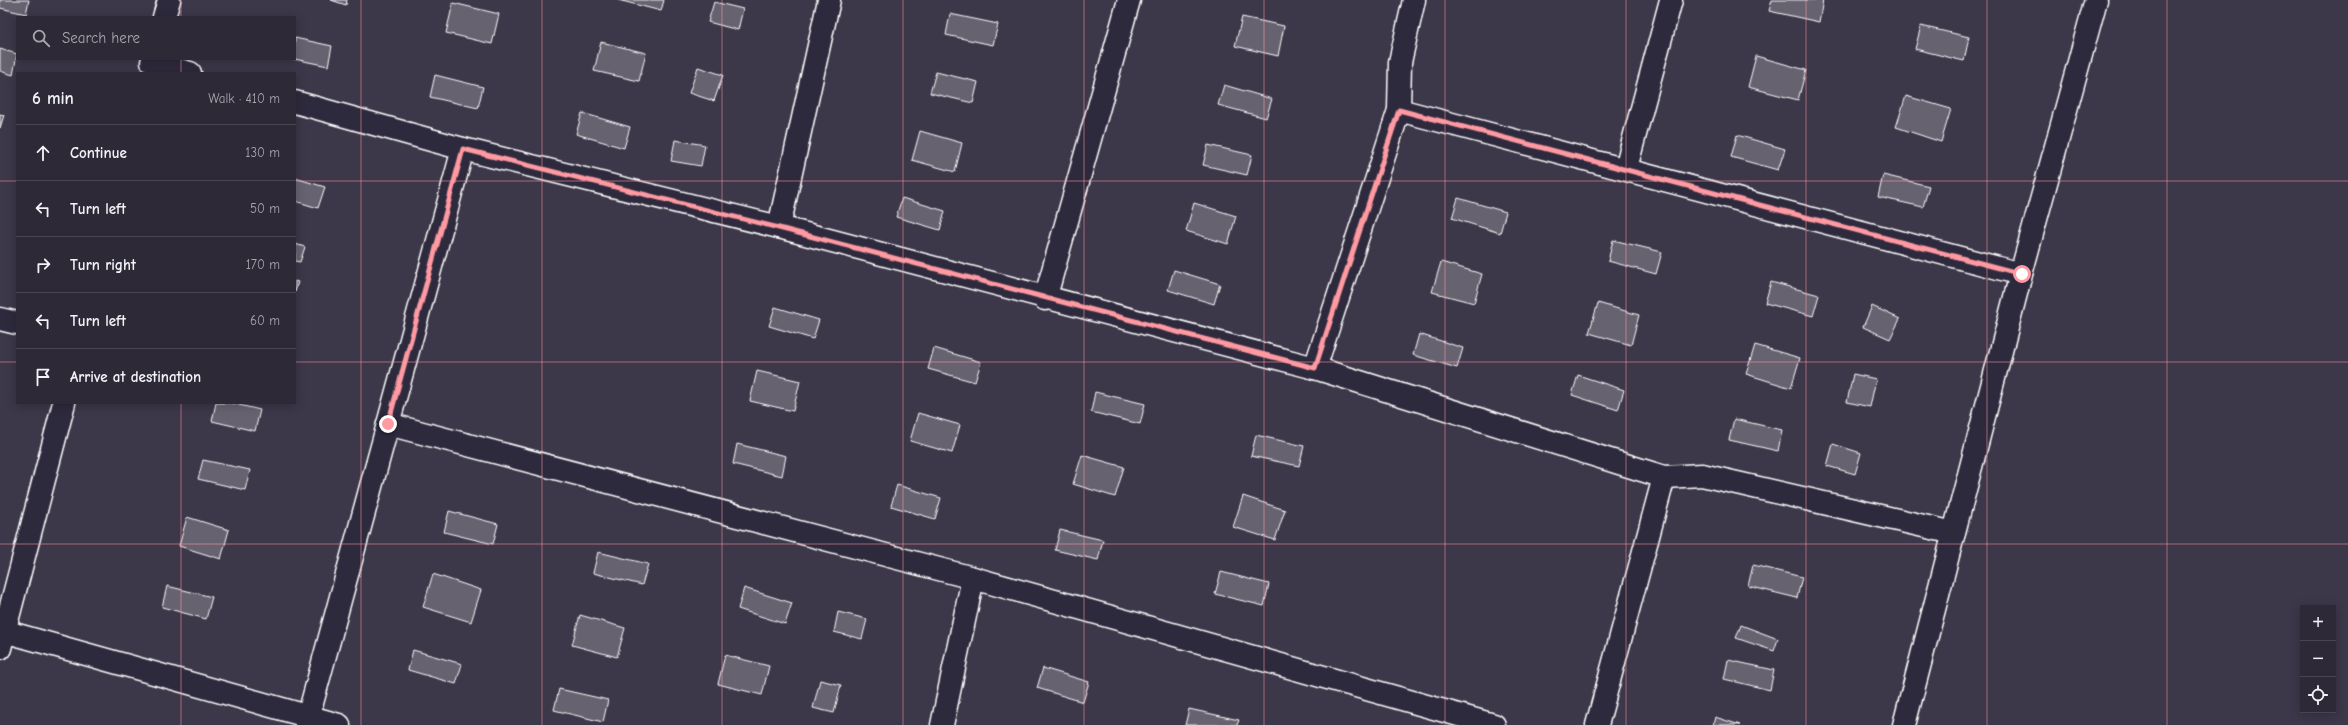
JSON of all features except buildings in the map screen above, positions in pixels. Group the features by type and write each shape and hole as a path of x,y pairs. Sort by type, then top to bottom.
{"street":[{"path":"164,16 169,0"},
{"path":"779,228 829,0"},
{"path":"1045,299 1128,0"},
{"path":"1315,368 1399,110 1400,62 1414,0"},
{"path":"1626,168 1671,0"},
{"path":"1904,725 2022,274 2090,2"},
{"path":"152,65 185,72"},
{"path":"296,102 463,149 779,228 1045,299 1315,368 1664,477 1702,475 1954,533"},
{"path":"1399,110 1626,168 2022,274"},
{"path":"307,721 463,149"},
{"path":"0,318 16,323"},
{"path":"64,404 1,637 307,721 339,725"},
{"path":"388,424 973,578 1494,725"},
{"path":"1597,725 1664,477"},
{"path":"942,725 973,578"}],"route":[{"path":"388,424 463,149 779,228 1045,299 1315,368 1399,110 1626,168 2022,274"}]}
